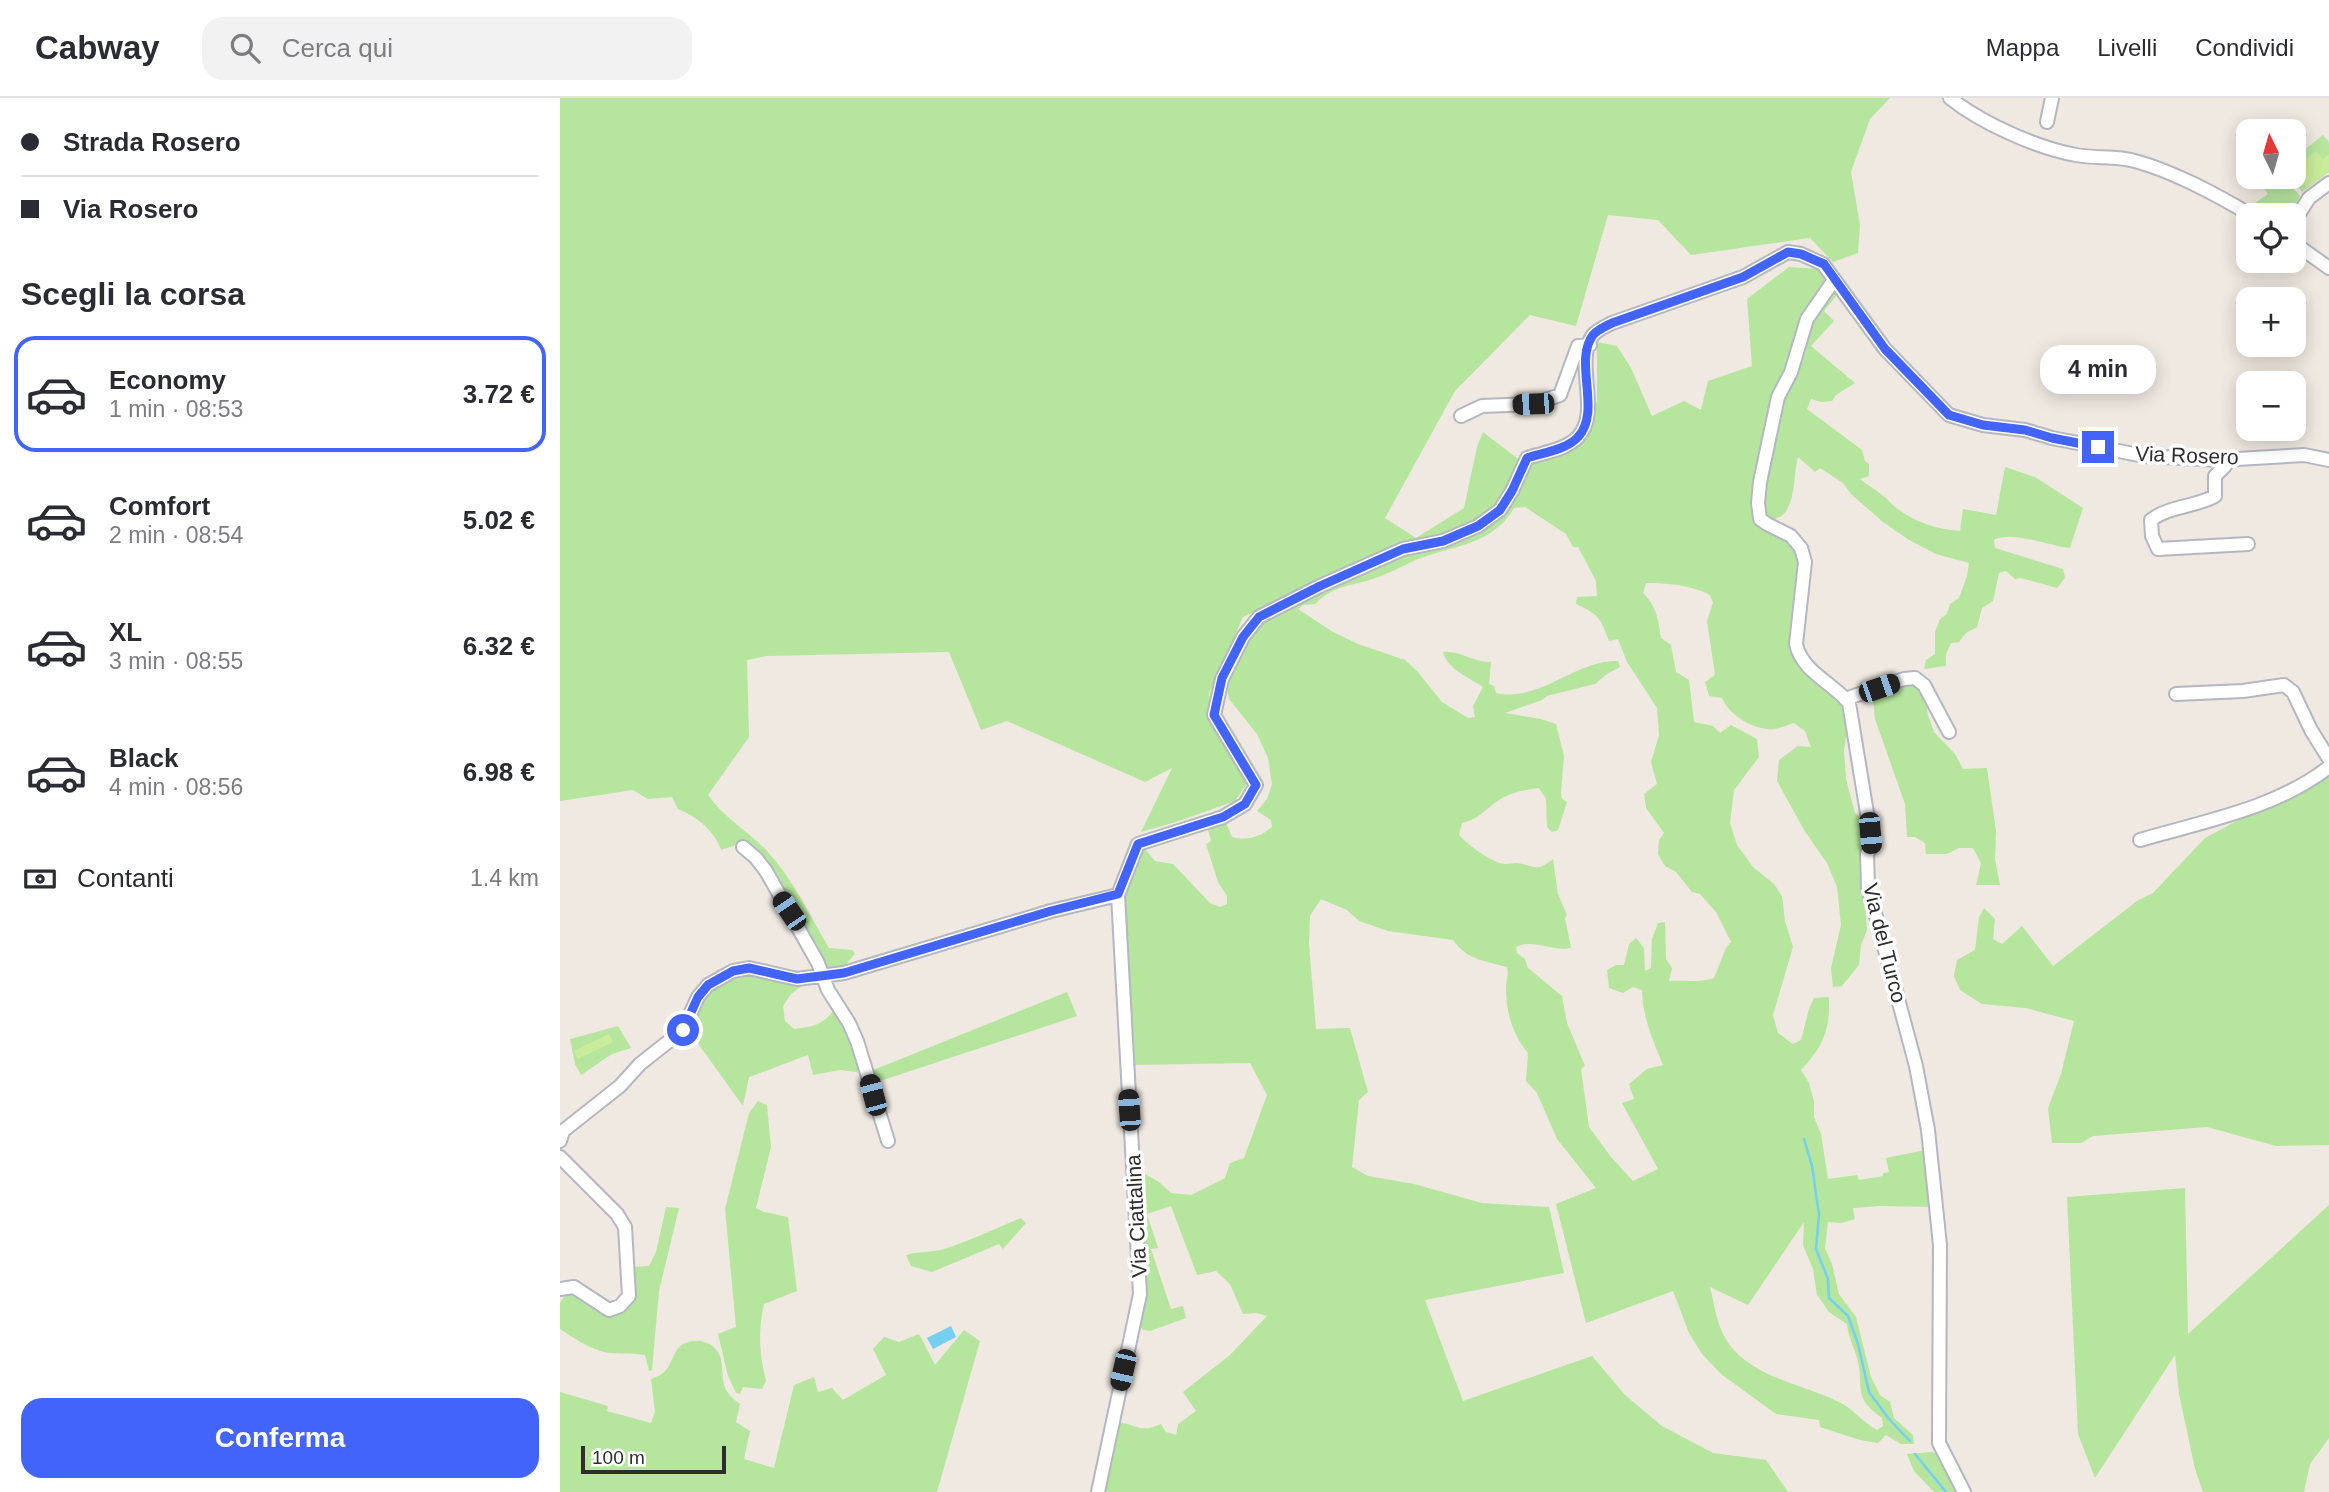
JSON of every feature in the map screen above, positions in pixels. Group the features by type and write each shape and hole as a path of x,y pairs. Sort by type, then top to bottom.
{"street":[{"path":"1950,98 1982,119 2045,133 2073,155 2118,157 2138,162 2186,181 2236,207"},
{"path":"2045,133 2052,98"},
{"path":"2306,203 2329,183"},
{"name":"Via Rosero","path":"1461,416 1482,406 1533,404 1560,395 1578,346 1590,345 1593,335 1612,323 1743,277 1788,252 1801,254 1824,264 1885,349 1949,415 1983,425 2025,430 2144,456 2227,459 2304,455 2329,460"},
{"path":"2306,252 2329,268"},
{"path":"1834,280 1807,320 1791,372 1777,397 1759,503 1760,519 1791,536 1801,548 1805,562 1796,644 1799,656 1806,666 1845,699 1904,679 1915,678 1924,685 1949,733"},
{"path":"560,1141 563,1131 620,1086 640,1064 683,1030 698,997 708,985 733,971 749,968 788,978 823,977 868,967 1051,911 1118,894 1138,844 1223,817 1245,804 1256,785 1214,715 1222,678 1243,637 1259,617 1320,586 1403,549 1443,541 1478,526 1500,510 1527,458 1562,447 1578,437 1587,418 1587,354 1590,345"},
{"path":"2227,459 2225,466 2215,475 2215,496 2207,501 2159,514 2151,520 2152,536 2158,549 2248,544"},
{"path":"2176,694 2243,691 2284,685 2293,692 2311,730 2329,759"},
{"name":"Via del Turco","path":"1845,699 1849,703 1868,819 1871,847 1867,854 1868,887 1916,1066 1928,1130 1940,1245 1939,1443 1964,1492"},
{"path":"2140,840 2259,805 2311,780 2329,767"},
{"path":"743,847 766,871 811,950 857,1041 888,1141"},
{"name":"Via Ciattalina","path":"1098,1492 1140,1294 1118,894"},
{"path":"560,1157 617,1214 625,1227 629,1296 620,1306 609,1310 574,1287 560,1289"}],"green space":[{"path":"560,98 1890,98 1870,119 1851,172 1860,225 1858,253 1833,262 1810,238 1691,255 1658,220 1608,215 1576,326 1530,315 1455,391 1385,518 1416,538 1464,508 1477,447 1483,432 1522,462 1498,508 1478,524 1314,583 1243,617 1209,694 1209,721 1248,782 1235,801 1141,832 1172,768 1145,782 1007,721 981,730 949,652 767,656 747,660 749,737 708,795 721,811 760,844 776,862 829,948 852,950 855,953 842,970 825,973 742,843 721,850 710,831 698,820 678,809 672,797 648,799 633,790 560,801"},
{"path":"2323,135 2329,142 2329,172 2302,192 2300,189 2306,189 2306,148"},
{"path":"2316,151 2323,159 2329,154 2329,171 2307,188 2306,187 2306,159"},
{"path":"2264,189 2294,189 2300,196 2297,203 2255,203 2268,194"},
{"path":"1789,267 1822,269 1837,295 1824,311 1834,321 1811,346 1855,383 1836,395 1832,401 1811,399 1807,409 1862,450 1865,461 1869,464 1869,476 1860,479 1901,512 1934,526 1960,531 1963,509 1996,515 2005,467 2035,477 2083,508 2070,548 2020,538 2001,537 1994,540 1995,548 2063,569 2065,578 2057,588 2021,578 2015,579 2006,571 1999,573 1993,601 1982,608 1977,627 1966,633 1959,642 1951,643 1946,654 1946,666 1924,669 1926,660 1935,654 1935,632 1940,619 1947,614 1950,604 1959,598 1969,563 1936,554 1909,540 1883,522 1851,494 1843,483 1820,468 1815,472 1798,457 1792,498 1788,507 1776,519 1765,519 1762,494 1769,442 1781,396 1795,370 1789,367 1780,381 1767,420 1758,465 1757,523 1792,542 1800,556 1793,653 1799,667 1835,693 1845,704 1849,720 1844,750 1846,779 1855,813 1865,822 1868,846 1862,851 1867,930 1861,945 1859,965 1842,986 1833,987 1831,968 1841,925 1837,887 1827,863 1804,830 1777,781 1779,760 1798,746 1811,747 1805,731 1794,723 1774,729 1753,726 1740,719 1722,698 1709,696 1705,682 1715,675 1707,621 1713,603 1710,595 1687,587 1654,583 1646,583 1643,593 1654,608 1661,638 1671,645 1676,672 1689,680 1694,722 1713,726 1720,733 1731,725 1757,739 1759,757 1734,790 1730,823 1737,845 1753,867 1774,884 1782,896 1785,921 1793,947 1773,1015 1778,1033 1793,1044 1801,1040 1814,998 1829,997 1824,1037 1801,1070 1809,1083 1814,1102 1814,1117 1821,1134 1828,1179 1857,1175 1859,1180 1883,1176 1883,1173 1889,1172 1886,1158 1925,1150 1931,1207 1853,1208 1855,1219 1841,1223 1828,1222 1825,1248 1839,1294 1856,1317 1871,1377 1880,1395 1890,1402 1894,1418 1913,1435 1914,1444 1901,1444 1886,1435 1878,1443 1860,1440 1820,1427 1819,1420 1776,1414 1721,1374 1702,1354 1689,1333 1673,1291 1586,1323 1556,1204 1596,1188 1557,1139 1537,1093 1526,1081 1528,1053 1514,1031 1509,1015 1506,998 1507,967 1470,956 1453,940 1388,931 1359,921 1347,910 1321,899 1310,916 1309,944 1316,1029 1350,1028 1368,1092 1359,1100 1352,1167 1368,1176 1414,1184 1482,1203 1549,1207 1564,1273 1425,1300 1463,1401 1592,1356 1625,1395 1662,1426 1713,1453 1766,1460 1788,1492 1103,1492 1102,1485 1116,1422 1143,1428 1161,1424 1166,1432 1176,1435 1178,1424 1196,1411 1183,1392 1230,1355 1267,1316 1243,1314 1230,1284 1216,1271 1197,1275 1171,1206 1147,1214 1158,1248 1151,1249 1171,1309 1183,1306 1186,1318 1150,1331 1143,1330 1140,1326 1145,1299 1138,1170 1159,1182 1171,1193 1191,1195 1225,1178 1230,1163 1244,1158 1267,1095 1250,1063 1131,1065 1123,901 1139,853 1144,848 1155,861 1173,864 1210,903 1220,907 1227,904 1227,896 1218,882 1206,844 1211,841 1208,829 1226,823 1232,837 1243,839 1258,836 1272,827 1271,820 1257,811 1267,799 1272,784 1268,758 1257,734 1229,699 1227,688 1232,671 1253,632 1264,620 1289,606 1404,553 1467,538 1505,515 1535,461 1550,452 1564,451 1587,438 1597,401 1597,342 1617,346 1631,368 1652,416 1684,401 1701,410 1708,381 1752,366 1747,299","holes":["1525,507 1566,534 1573,547 1578,547 1596,581 1597,596 1577,597 1576,604 1598,618 1609,641 1618,639 1627,662 1657,708 1659,735 1651,762 1657,784 1644,794 1646,808 1664,833 1659,840 1658,854 1665,866 1676,872 1692,892 1700,894 1716,912 1731,942 1714,978 1669,981 1672,968 1666,959 1665,922 1658,923 1652,939 1651,968 1645,971 1644,948 1636,938 1629,944 1624,965 1616,965 1607,970 1609,988 1623,993 1633,987 1642,990 1646,1018 1663,1065 1647,1069 1629,1084 1634,1099 1622,1103 1658,1169 1633,1181 1589,1127 1581,1069 1585,1066 1567,1023 1562,996 1528,968 1525,959 1517,953 1516,947 1530,944 1571,948 1565,918 1567,915 1558,894 1553,859 1538,867 1501,863 1481,853 1459,835 1462,823 1476,817 1501,799 1517,792 1539,788 1546,799 1547,827 1552,832 1558,830 1567,802 1562,799 1561,792 1564,756 1556,724 1505,713 1547,696 1595,684 1620,667 1618,661 1602,662 1542,687 1512,694 1496,693 1494,686 1489,684 1491,662 1443,652 1454,668 1483,687 1473,706 1475,717 1468,718 1442,702 1405,660 1358,644 1333,632 1298,609 1303,605 1315,604 1330,592 1484,537 1506,520 1514,508","1804,1222 1803,1245 1813,1269 1817,1295 1829,1312 1847,1324 1857,1358 1863,1397 1882,1418 1883,1426 1877,1430 1843,1404 1774,1377 1744,1360 1732,1348 1719,1323 1710,1287 1748,1305"]},
{"path":"1908,682 1918,685 1926,701 1934,732 1955,754 1963,769 1987,768 2000,885 1976,885 1981,863 1973,848 1959,848 1947,854 1926,854 1925,843 1915,837 1907,837 1905,804 1875,719 1873,697 1891,686"},
{"path":"2329,772 2329,1145 2276,1146 2207,1127 2093,1136 2081,1143 2052,1143 2048,1108 2061,1074 2074,1021 2026,1008 1982,1004 1960,990 1954,976 1957,960 1975,950 1979,917 1984,908 1995,919 1993,939 2002,944 2022,926 2053,966 2137,901 2153,893 2205,838"},
{"path":"747,972 767,976 782,983 803,985 791,994 783,1006 785,1021 794,1029 817,1024 834,1010 845,1022 863,1073 840,1070 813,1075 808,1055 749,1077 743,1106 689,1031 709,992 723,981"},
{"path":"1067,992 1077,1016 874,1083 871,1071"},
{"path":"618,1026 631,1048 612,1054 581,1075 575,1064 570,1039"},
{"path":"609,1034 613,1042 578,1059 574,1051"},
{"path":"758,1101 767,1105 771,1147 756,1208 788,1217 797,1291 764,1304 760,1342 766,1381 762,1389 743,1387 740,1394 736,1393 728,1376 718,1334 736,1327 725,1209 749,1113"},
{"path":"2185,1188 2188,1334 2329,1205 2329,1438 2310,1464 2304,1492 2203,1492 2195,1469 2179,1394 2175,1355 2095,1478 2078,1434 2067,1197"},
{"path":"666,1207 679,1208 659,1291 652,1370 649,1371 645,1355 598,1350 560,1329 560,1303 565,1295 575,1294 620,1311 632,1267 649,1266 656,1252"},
{"path":"1021,1218 1026,1223 1003,1249 999,1244 932,1272 911,1266 906,1255 944,1249"},
{"path":"964,1330 980,1341 937,1492 560,1492 560,1392 608,1406 607,1411 651,1423 655,1412 651,1379 665,1371 683,1344 704,1342 714,1347 720,1356 726,1389 740,1404 736,1422 750,1431 744,1459 774,1468 794,1385 814,1377 818,1392 832,1388 843,1400 886,1375 873,1349 884,1337 899,1342 919,1334 935,1365"},
{"path":"1932,1452 1938,1455 1960,1492 1934,1492 1914,1471 1907,1454"}],"water":[{"path":"951,1326 956,1337 933,1349 927,1338"}],"waterway":[{"path":"1804,1139 1812,1166 1819,1214 1816,1249 1828,1279 1829,1298 1848,1316 1858,1344 1869,1392 1910,1441"},
{"path":"1915,1454 1946,1492"}],"route":[{"path":"683,1030 698,997 708,985 733,971 749,968 797,979 844,973 1051,911 1118,894 1138,844 1223,817 1245,804 1256,785 1214,715 1222,678 1243,637 1259,617 1320,586 1403,549 1443,541 1478,526 1500,510 1527,458 1562,447 1578,437 1587,418 1587,354 1593,335 1612,323 1743,277 1788,252 1801,254 1824,264 1885,349 1949,415 1983,425 2025,430 2098,447"}]}
